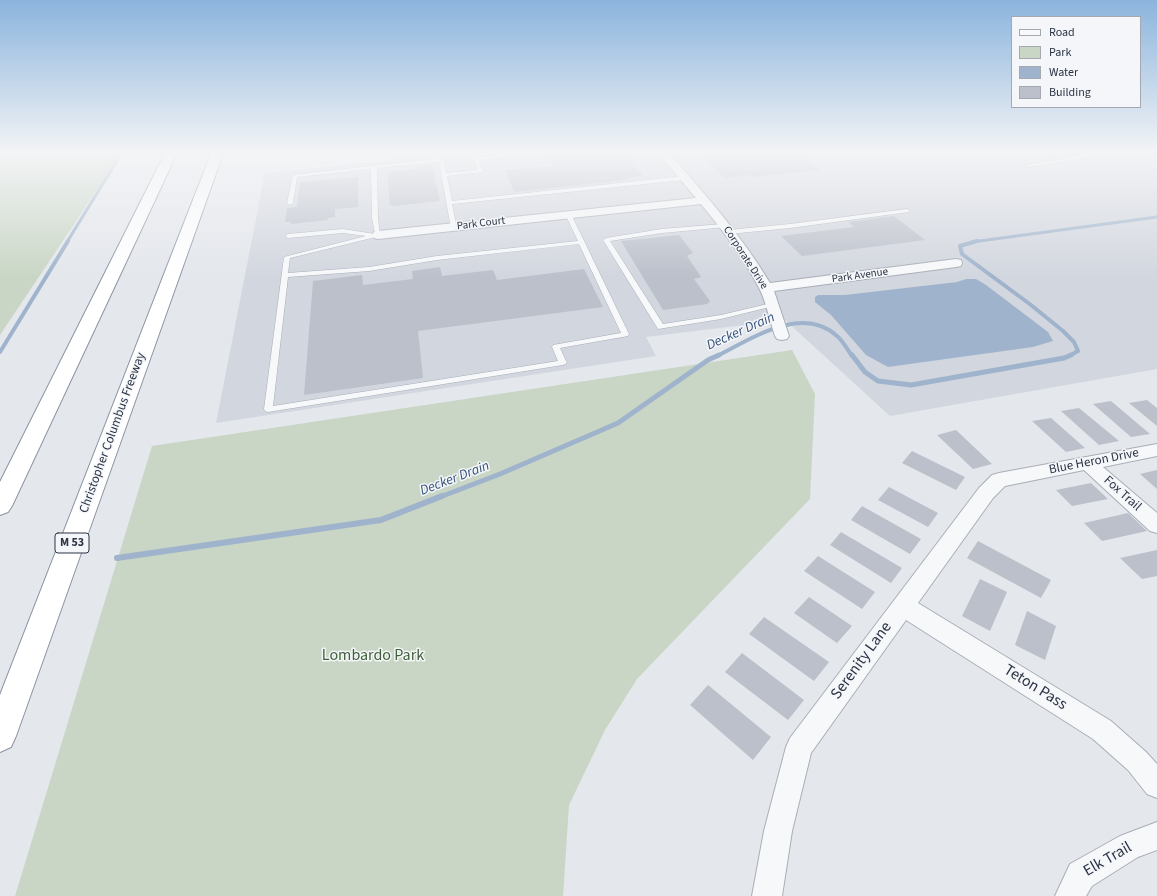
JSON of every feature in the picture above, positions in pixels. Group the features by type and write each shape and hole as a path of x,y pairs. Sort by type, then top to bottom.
{"highway":[{"path":"0,506 151,193"},
{"name":"Christopher Columbus Freeway","path":"0,736 202,193"}],"street":[{"name":"Corporate Drive","path":"697,193 727,229 765,288 782,336"},
{"name":"Park Court","path":"378,236 704,200"},
{"name":"Park Avenue","path":"765,288 956,263"},
{"name":"Blue Heron Drive","path":"1031,474 1157,450"},
{"name":"Fox Trail","path":"1087,463 1157,525"},
{"name":"Serenity Lane","path":"767,896 778,831 799,747 986,493 999,480 1031,474"},
{"name":"Teton Pass","path":"903,606 1102,730 1137,761 1157,784"},
{"name":"Elk Trail","path":"1070,896 1080,875 1130,846 1157,836"}],"lane":[{"path":"290,203 292,193"},
{"path":"375,193 375,218 378,236"},
{"path":"448,193 454,228"},
{"path":"450,203 545,193"},
{"path":"772,305 661,327 606,240 662,231 790,226 907,211"},
{"path":"378,236 287,257 268,409 563,363 556,347 625,334 568,214"},
{"path":"288,236 343,231 378,236"},
{"path":"284,275 369,269 438,258 581,242"}],"shaded area":[{"path":"261,193 1157,193 1157,369 890,416 785,320 646,337 656,356 216,423"}],"green space":[{"path":"0,193 95,193 0,335"},
{"name":"Lombardo Park","path":"792,350 815,394 810,499 637,679 605,730 569,805 563,896 15,896 152,446"}],"water":[{"path":"966,279 976,279 986,285 1048,332 1053,341 1033,347 888,367 866,355 831,315 815,302 815,297 818,295 845,295 957,282"}],"building":[{"path":"299,193 358,193 358,207 335,209 335,217 328,218 328,220 291,224 291,222 285,222 287,208 297,207"},
{"path":"389,193 438,193 440,201 394,206 390,205"},
{"path":"894,216 925,240 802,256 781,236 854,227 849,222"},
{"path":"679,235 693,253 687,256 701,277 694,279 710,301 707,304 663,310 621,241"},
{"path":"440,267 442,276 493,270 497,280 584,269 603,307 418,331 423,378 304,395 313,281 362,275 363,285 413,279 412,271"},
{"path":"1147,400 1157,408 1157,426 1129,403"},
{"path":"1111,401 1150,434 1131,437 1093,404"},
{"path":"1079,408 1119,441 1099,445 1061,411"},
{"path":"1051,418 1085,448 1066,452 1032,421"},
{"path":"956,430 992,464 973,469 937,435"},
{"path":"912,451 965,477 956,490 902,463"},
{"path":"1157,470 1157,489 1140,474"},
{"path":"1091,483 1108,499 1072,506 1056,490"},
{"path":"889,487 938,513 928,527 878,500"},
{"path":"862,506 921,539 910,554 851,520"},
{"path":"1128,513 1147,531 1102,541 1084,523"},
{"path":"841,532 902,568 891,583 830,545"},
{"path":"978,541 1051,580 1041,598 967,558"},
{"path":"1157,550 1157,576 1142,579 1120,558"},
{"path":"818,556 875,592 862,609 804,571"},
{"path":"980,579 1007,592 990,631 962,616"},
{"path":"809,597 852,626 837,643 794,613"},
{"path":"1027,611 1056,626 1045,660 1015,645"},
{"path":"764,617 829,662 814,681 749,634"},
{"path":"742,653 804,700 788,720 725,672"},
{"path":"708,685 771,737 753,760 690,705"}],"waterway":[{"path":"67,242 97,193"},
{"name":"Decker Drain","path":"975,242 1157,217"},
{"path":"0,352 68,241"},
{"name":"Decker Drain","path":"975,242 960,246 962,254 1031,305 1063,331 1074,342 1078,351 1070,355"},
{"name":"Decker Drain","path":"718,355 745,341 777,328 793,324 808,323 823,327 837,336 852,356"},
{"name":"Decker Drain","path":"440,497 500,474 618,423 708,360 718,355"},
{"name":"Decker Drain","path":"852,355 865,372 878,381 911,385 1064,358 1070,355"},
{"name":"Decker Drain","path":"117,558 381,520 442,496"}]}
